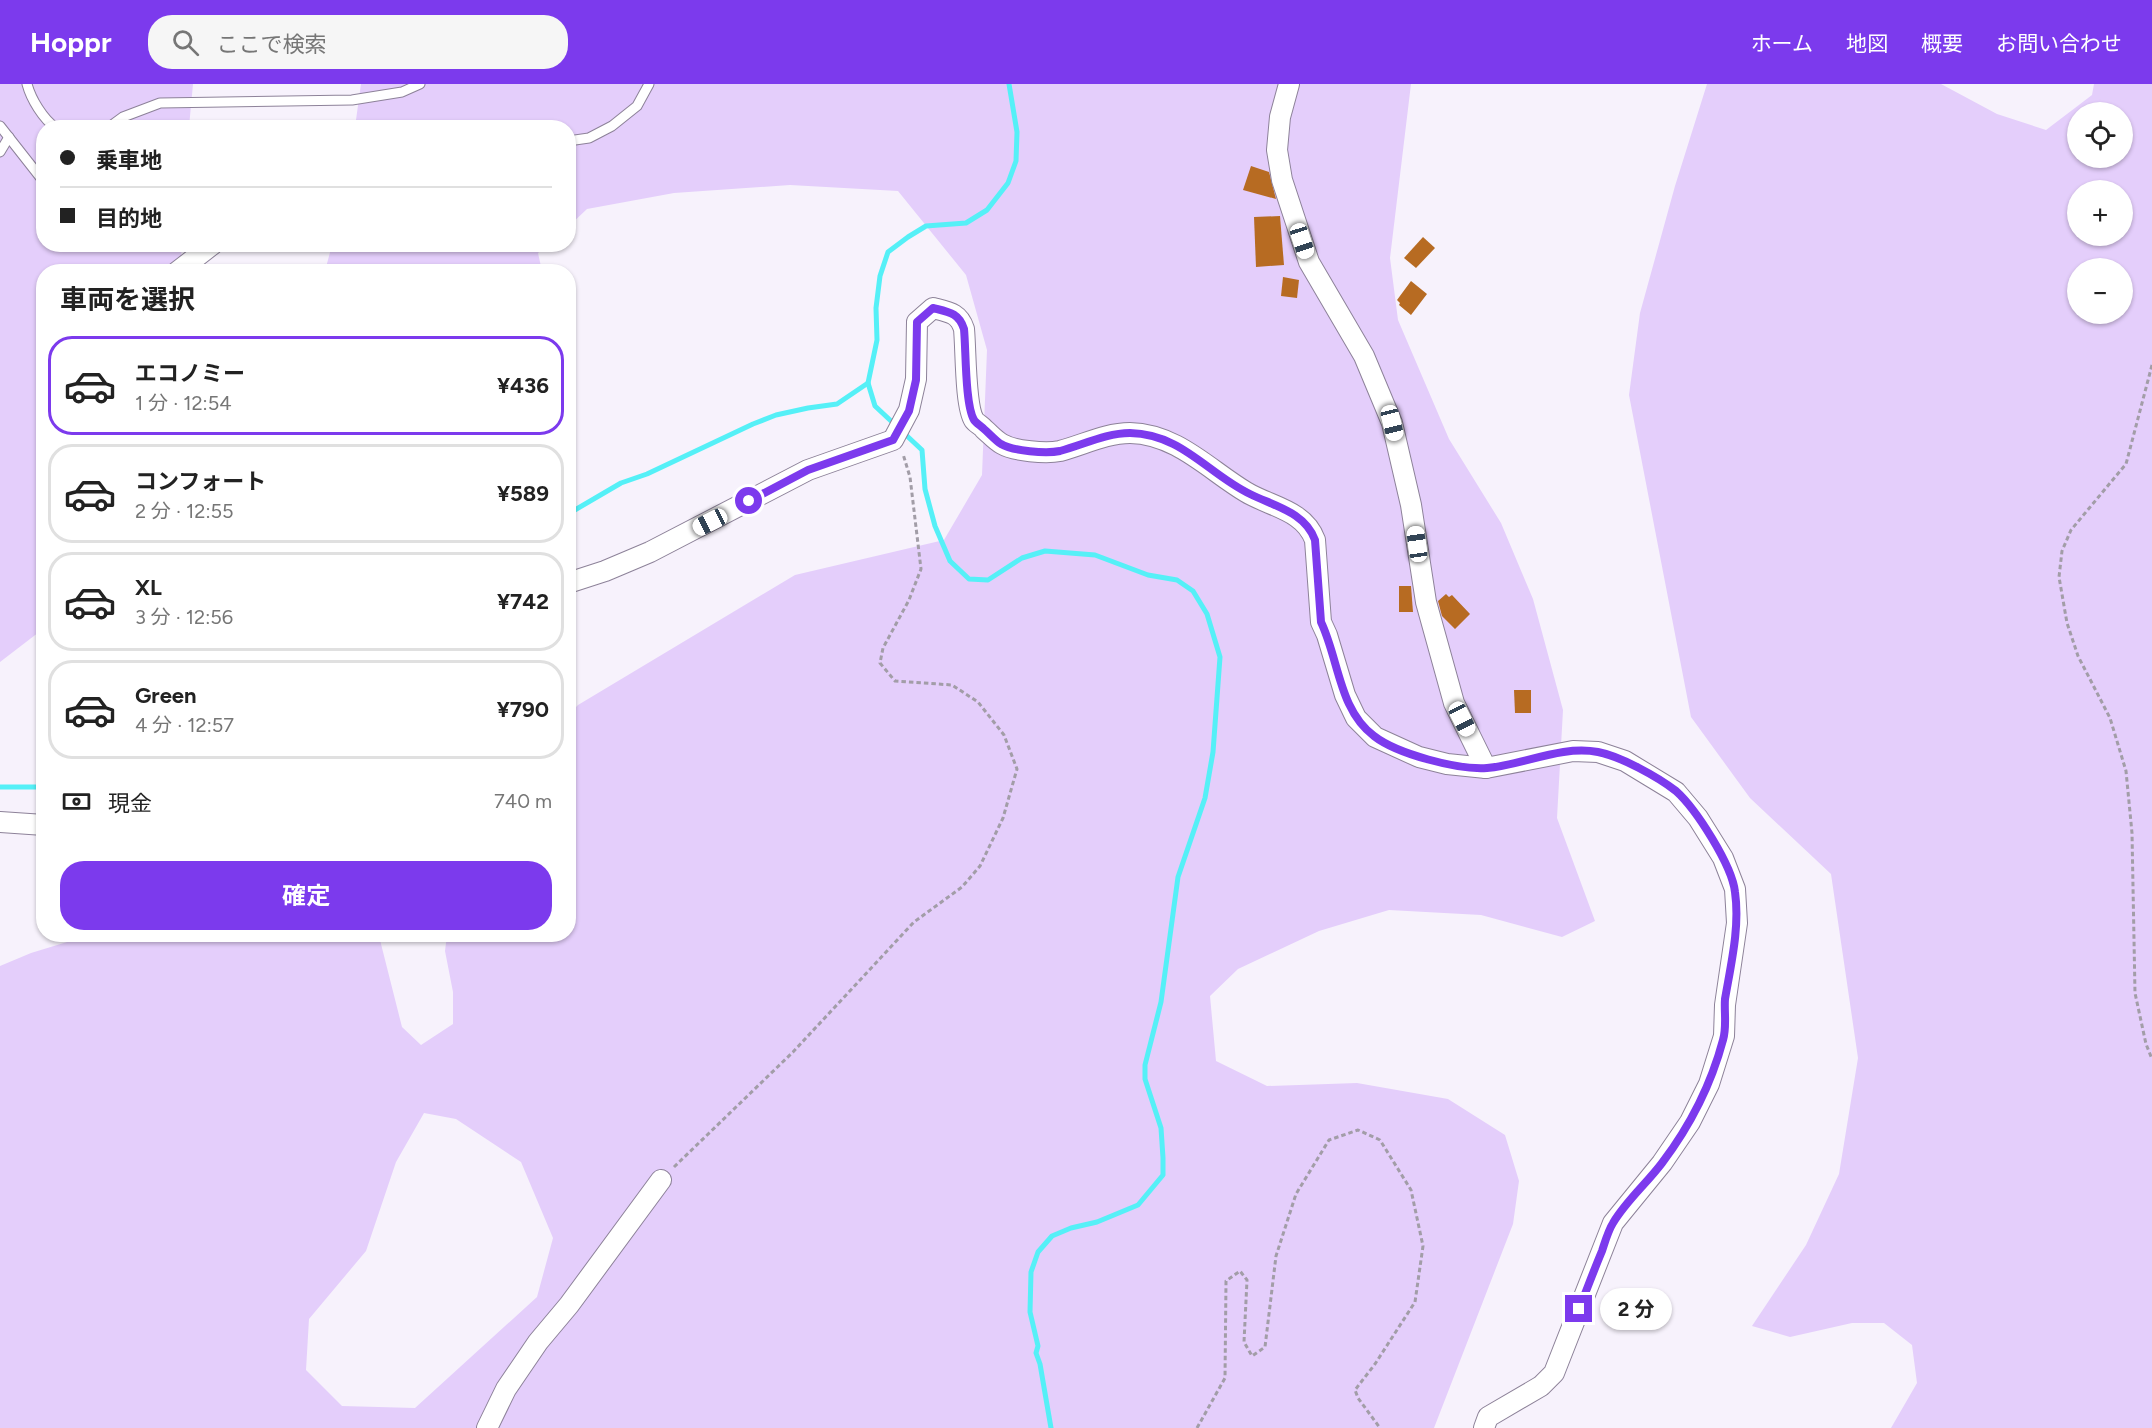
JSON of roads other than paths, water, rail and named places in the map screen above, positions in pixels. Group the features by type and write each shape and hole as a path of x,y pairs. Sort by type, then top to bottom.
{"street":[{"path":"1289,84 1280,117 1277,150 1282,180 1309,262 1364,356 1392,423 1411,505 1426,602 1454,703 1486,768"},
{"path":"187,264 203,252"},
{"path":"576,580 650,552 808,470 893,440 909,411 916,380 917,322 933,308 961,319 964,329 969,404 974,420 1002,444 1025,451 1058,451 1085,442 1130,433 1161,438 1193,454 1249,494 1289,510 1311,530 1315,540 1321,622 1345,694 1356,718 1375,737 1419,757 1447,764 1486,768 1574,751 1598,752 1625,761 1676,792 1698,818 1723,858 1735,889 1737,923 1725,1005 1724,1036 1709,1084 1695,1113 1662,1163 1613,1223 1554,1373 1541,1386 1488,1417 1484,1428"},
{"path":"0,822 36,824"},
{"path":"487,1428 506,1389 538,1342 569,1305 661,1180"}],"lane":[{"path":"27,84 30,95 47,120"},
{"path":"119,120 160,103 352,100 402,92 420,84"},
{"path":"576,140 589,138 612,126 637,106 649,84"},
{"path":"0,126 36,172"},
{"path":"0,152 9,137"}],"waterway":[{"path":"1009,84 1017,132 1016,161 1008,183 987,210 966,223 926,226 888,252 880,276 876,308 877,340 868,383 875,406 922,450 925,489 935,526 950,561 969,579 988,580 1022,558 1045,551 1095,555 1148,575 1177,580 1193,591 1207,614 1220,657 1213,752 1205,798 1178,877 1161,1002 1145,1065 1145,1079 1161,1128 1163,1175 1138,1205 1097,1222 1071,1228 1052,1236 1038,1252 1031,1272 1030,1312 1038,1346 1036,1353 1051,1428"},
{"path":"576,509 621,483 647,474 753,424 776,415 837,404 868,383"},
{"path":"0,787 36,787"}]}
